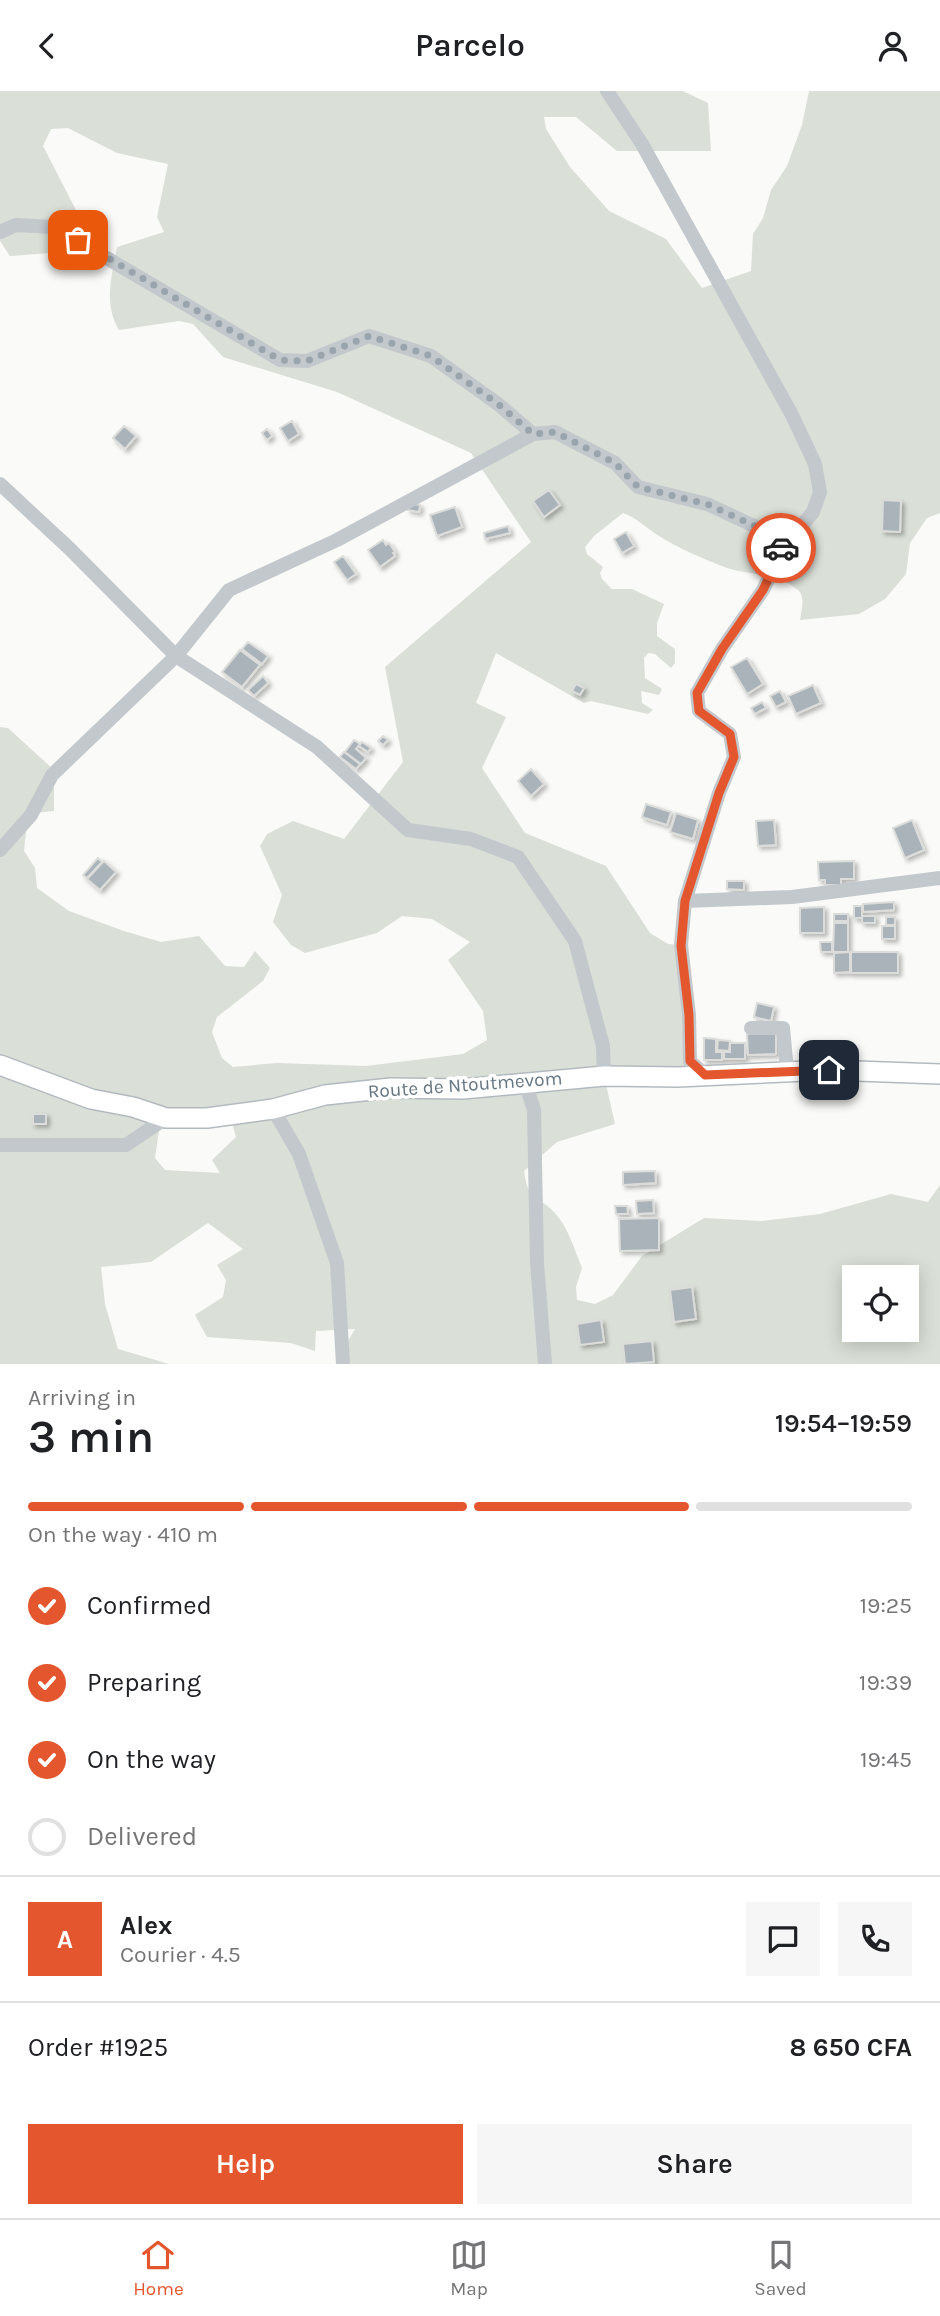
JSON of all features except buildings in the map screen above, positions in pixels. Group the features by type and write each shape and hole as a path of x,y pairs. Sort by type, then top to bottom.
{"street":[{"path":"607,91 642,144 792,415 815,464 820,492 813,512 782,550 763,590 722,649 697,693 699,711 730,734 734,757 719,793 685,901 681,946 689,1015 690,1061 705,1075"},
{"path":"0,232 16,225 54,227 280,360 307,361 369,336 431,356 498,404 533,434"},
{"path":"0,850 31,815 52,775 176,656 229,590 337,540 533,434 555,432 615,463 638,487 707,504 768,532 782,550"},
{"path":"0,484 70,549 176,656 317,747 408,830 471,839 518,857 575,941 603,1046 604,1076"},
{"path":"685,901 792,897 940,878"},
{"path":"751,1028 783,1028 787,1071"},
{"name":"Route de Ntoutmevom","path":"0,1065 91,1099 133,1107 166,1118 207,1118 273,1109 325,1095 378,1089 463,1089 604,1076 787,1071 940,1074"},
{"path":"525,1082 534,1110 537,1263 545,1364"},
{"path":"273,1109 299,1154 337,1263 343,1364"},
{"path":"0,1145 126,1145 166,1118"}],"shaded area":[{"path":"0,91 683,91 708,103 711,151 617,151 576,117 544,117 546,129 570,167 609,211 666,239 702,288 751,271 753,234 763,218 771,190 787,166 802,125 809,91 940,91 940,513 927,518 910,543 906,574 885,599 859,614 800,620 802,596 790,584 773,577 736,571 700,557 667,541 623,513 594,536 585,547 587,554 603,567 600,573 602,579 612,589 632,589 664,604 657,623 657,636 675,649 675,663 671,668 655,654 648,653 644,658 645,678 662,689 659,695 641,691 642,703 653,710 648,714 591,701 584,703 496,653 476,703 506,717 482,768 525,833 606,866 650,933 668,944 681,945 690,1061 705,1075 604,1076 615,1124 557,1142 524,1171 531,1194 560,1219 574,1247 582,1268 576,1287 577,1300 595,1304 613,1295 642,1256 704,1218 761,1221 820,1214 891,1194 928,1202 940,1185 940,1364 341,1364 344,1348 355,1329 316,1331 315,1351 291,1343 207,1337 195,1315 223,1297 226,1280 217,1265 243,1249 208,1223 151,1262 101,1267 105,1304 118,1349 169,1364 0,1364 0,727 8,728 54,770 54,811 34,813 26,832 24,851 35,868 37,888 69,911 161,942 199,936 225,966 244,967 255,951 270,968 263,981 217,1017 212,1032 222,1058 233,1067 277,1063 366,1066 463,1054 487,1040 483,1011 448,960 470,942 432,919 402,916 377,933 305,953 291,945 273,922 282,895 260,846 267,834 293,821 344,839 403,762 385,667 531,542 471,453 337,392 223,357 193,324 179,321 119,330 110,300 117,247 164,232 157,217 168,164 117,153 68,128 51,129 43,146 77,212 78,231 51,253 10,256 0,241","holes":["230,1116 236,1137 212,1160 220,1173 165,1170 155,1158 159,1131 166,1118"]}],"way so far":[{"path":"78,240 280,360 307,361 369,336 431,356 498,404 533,434 555,432 615,463 638,487 707,504 768,532 781,548"}],"route":[{"path":"781,548 763,590 722,649 697,693 699,711 730,734 734,757 719,793 685,901 681,946 689,1015 690,1061 705,1075 829,1070"}]}
